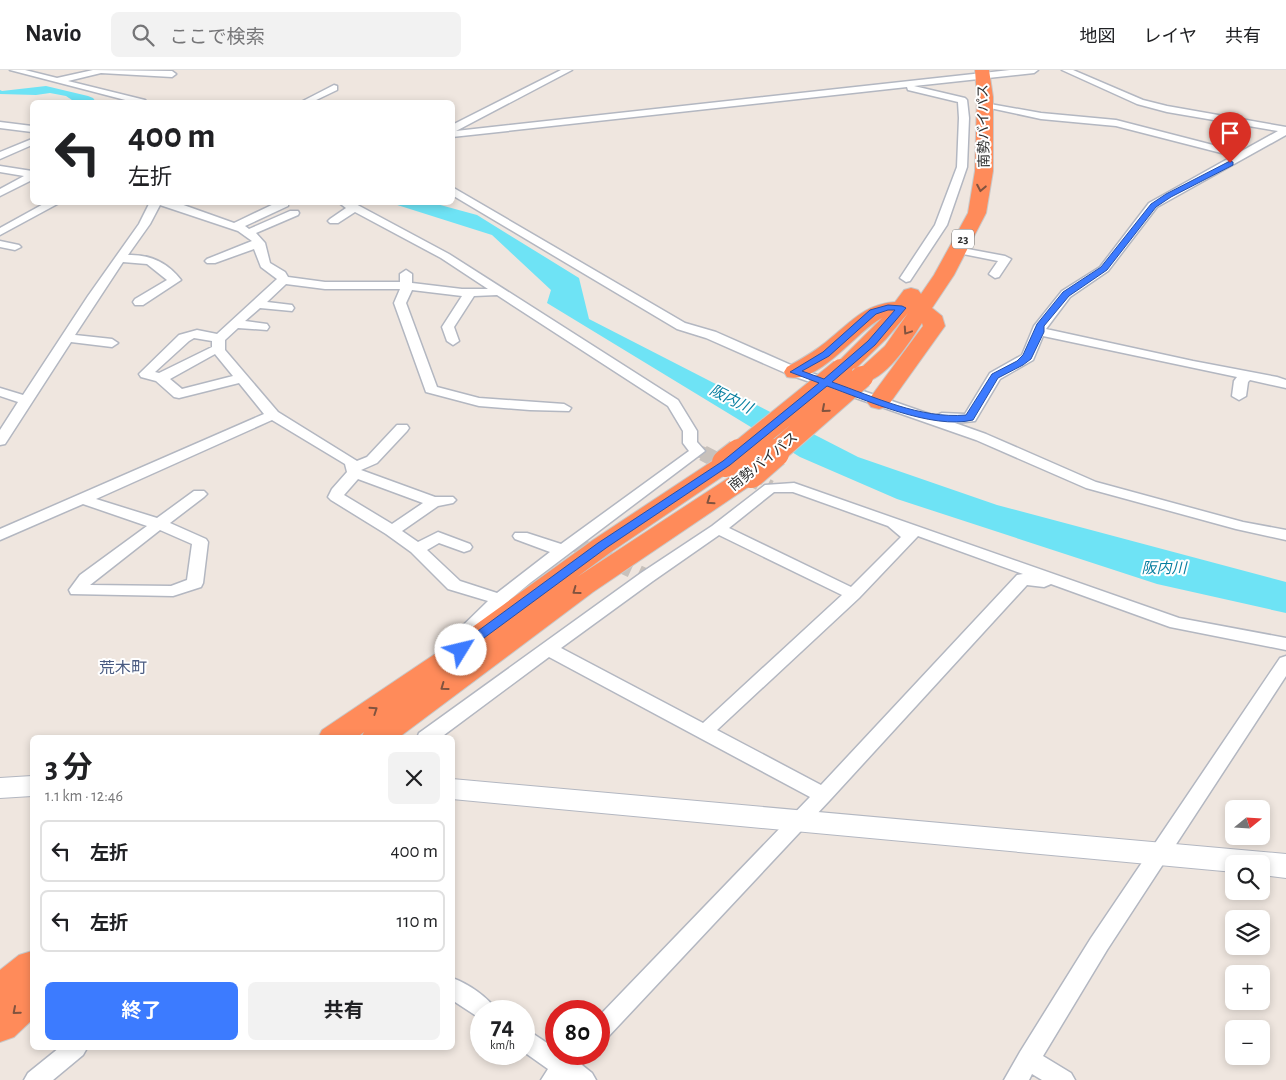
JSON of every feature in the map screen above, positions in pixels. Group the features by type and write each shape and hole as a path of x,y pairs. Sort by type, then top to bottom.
{"highway":[{"name":"南勢バイパス","path":"912,309 944,275 977,213 984,171 985,97 976,73"},
{"name":"南勢バイパス","path":"380,735 583,586 739,468 852,374 893,351 912,309 922,278 962,206 971,166 976,73"},
{"path":"795,372 826,354 873,312 888,308 912,309 931,316 934,326 879,402"},
{"name":"南勢バイパス","path":"337,735 445,661 602,546 739,468"},
{"path":"0,992 30,968"},
{"path":"0,1025 30,999"}],"street":[{"path":"14,70 134,100"},
{"path":"57,80 104,70 172,74"},
{"path":"455,127 568,70"},
{"path":"455,134 899,85 976,73 1034,70"},
{"path":"1066,70 1140,102 1286,131"},
{"path":"899,85 962,100 964,118 962,168 941,225 906,278"},
{"path":"310,100 334,88"},
{"path":"993,106 1041,116 1116,123 1241,155"},
{"path":"0,125 30,129"},
{"path":"910,412 953,419 970,418 995,376 1028,357 1040,326 1066,294 1104,269 1153,205 1286,131"},
{"path":"0,156 30,143"},
{"path":"16,171 30,164"},
{"path":"0,169 30,174"},
{"path":"0,193 30,176"},
{"path":"455,192 681,326 711,335 795,372 981,437 1091,485 1241,526 1286,535"},
{"path":"0,232 50,205"},
{"path":"0,441 154,205"},
{"path":"172,205 236,226 257,239 265,265 281,275 283,280"},
{"path":"187,210 196,205"},
{"path":"236,226 282,205"},
{"path":"334,221 349,205 375,225 445,256 673,403 690,431 690,443 698,451 619,511 563,549 500,599 440,658 445,661"},
{"path":"248,233 294,213"},
{"path":"211,261 259,243"},
{"path":"0,244 15,247"},
{"path":"957,250 1005,259 995,274"},
{"path":"120,259 152,260 174,280 139,302"},
{"path":"283,280 304,284 346,284 405,280 471,292 500,291"},
{"path":"161,378 211,351 219,344 234,324 283,280"},
{"path":"405,280 406,290 400,304 431,389 446,395 495,404 564,408"},
{"path":"452,341 448,327 471,292"},
{"path":"256,304 288,308"},
{"path":"234,324 263,328"},
{"path":"1039,332 1246,376 1283,379"},
{"path":"242,378 179,394 161,378 146,374 184,338 191,334 202,334 219,344 242,378 273,415 351,462 354,470 441,501"},
{"path":"68,338 112,343"},
{"path":"1239,396 1241,381 1246,376"},
{"path":"0,392 26,400"},
{"path":"0,535 273,415"},
{"path":"402,428 372,460 354,470 337,492 336,497 392,530 417,549 454,585 500,599"},
{"path":"430,735 647,577 718,529 770,488 794,487 886,518 1176,623 1286,644"},
{"path":"82,499 161,525 200,542 195,583 173,592 77,590 86,579 161,525 199,494"},
{"path":"392,530 441,501"},
{"path":"705,731 853,594 910,536 886,518"},
{"path":"718,529 853,594"},
{"path":"521,536 553,548 563,549"},
{"path":"417,549 438,537 464,547"},
{"path":"610,1019 823,795 1022,579 1073,586"},
{"path":"547,650 705,731 823,795"},
{"path":"1016,1080 1099,944 1161,853 1221,757 1286,662"},
{"path":"0,788 30,786"},
{"path":"455,789 800,819 934,834 1161,853 1286,866"},
{"path":"455,990 470,1001"},
{"path":"535,1048 584,1080"},
{"path":"36,1080 74,1050"},
{"path":"1028,1059 1063,1080"}],"water":[{"path":"46,86 88,96 94,100 72,100 66,96 50,93 36,95 0,94 0,90"},
{"name":"阪内川","path":"397,205 440,205 477,215 579,278 589,319 858,457 997,505 1286,582 1286,613 1157,584 897,499 800,457 547,303 551,290 492,235"}],"tunnel":[{"path":"698,451 707,454"},
{"path":"703,453 770,488"},
{"path":"573,543 647,577"}],"district":[{"name":"荒木町","path":"123,667"}],"route":[{"path":"461,650 602,546 726,463 770,428 813,393 827,381 841,370 872,343 902,308 888,308 873,312 826,354 795,372 812,378 828,384 879,402 910,412 953,419 970,418 995,376 1028,357 1040,326 1066,294 1104,269 1153,205 1168,195 1230,163"}]}
